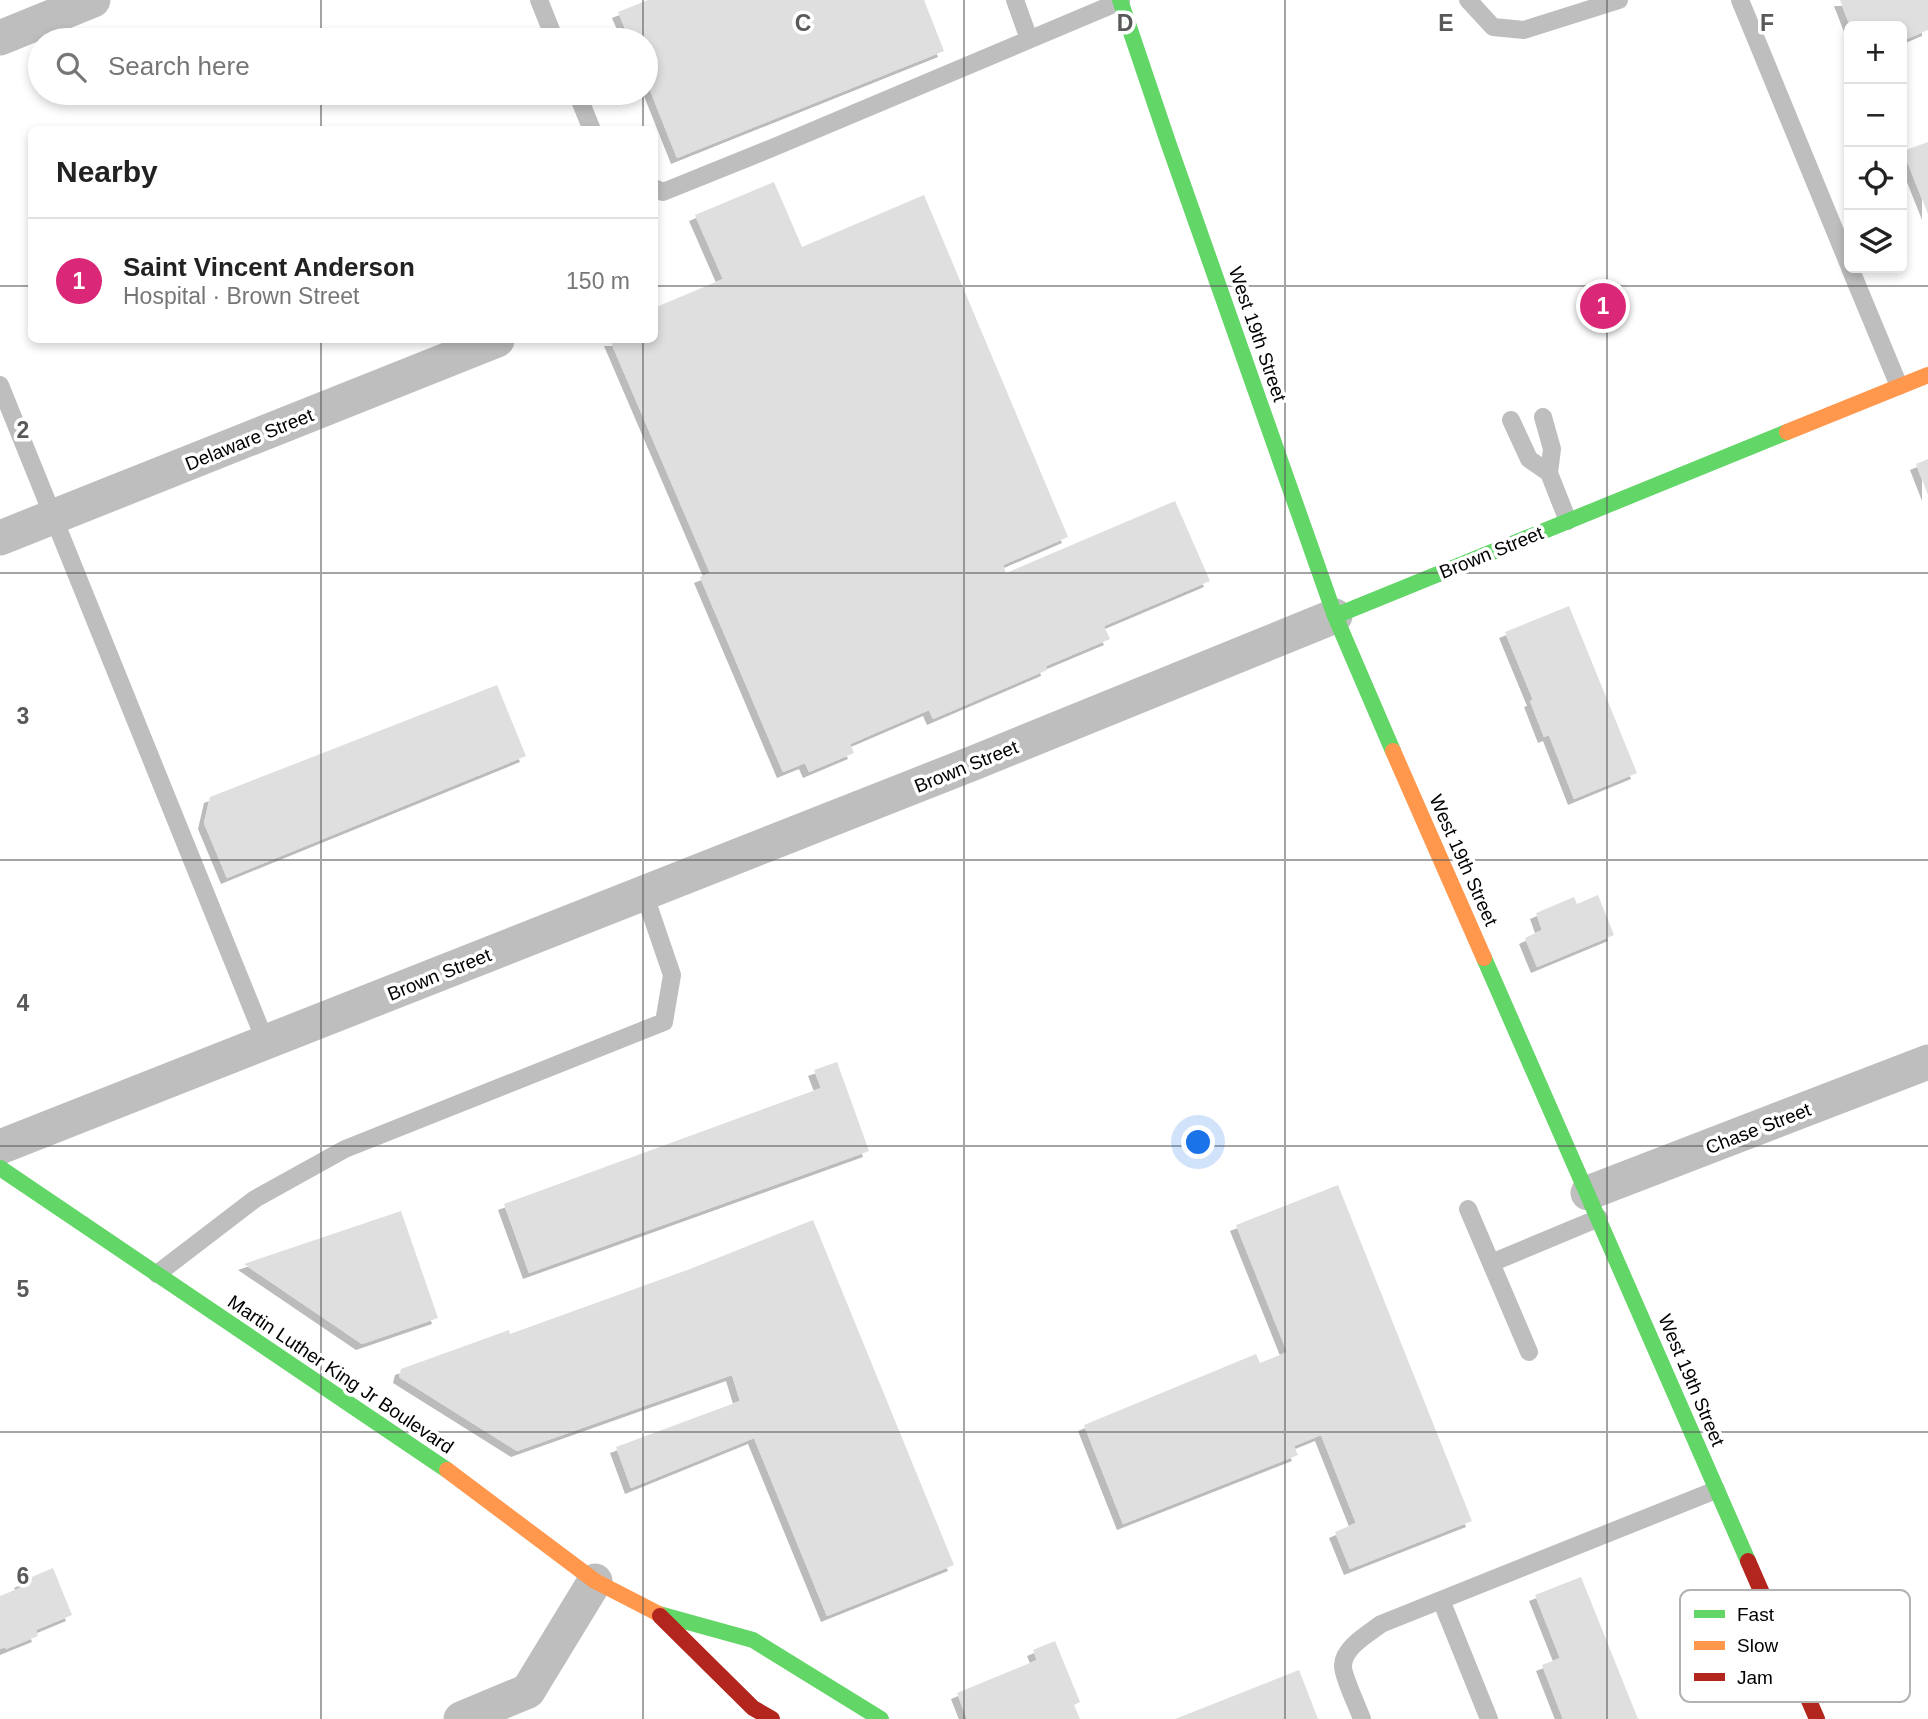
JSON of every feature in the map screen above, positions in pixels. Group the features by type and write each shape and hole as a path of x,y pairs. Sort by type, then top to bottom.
{"street":[{"path":"0,38 93,0"},
{"name":"West 19th Street","path":"1121,0 1169,145 1335,616 1760,1590"},
{"name":"Delaware Street","path":"0,538 490,343"},
{"name":"Brown Street","path":"0,1147 976,762 1928,375"},
{"name":"Chase Street","path":"1594,1205 1928,1062"},
{"name":"Martin Luther King Jr Boulevard","path":"0,1168 431,1458 595,1581 658,1614 752,1640 881,1719"},
{"path":"461,1719 534,1705 595,1581"},
{"name":"Martin Luther King Jr Boulevard","path":"658,1614 753,1708 772,1719"},
{"name":"West 19th Street","path":"1810,1702 1817,1719"}],"lane":[{"path":"539,0 550,28"},
{"path":"1015,0 1030,40"},
{"path":"658,190 663,192 1121,0"},
{"path":"1468,0 1493,27 1524,30 1619,0"},
{"path":"1740,0 1844,251"},
{"path":"582,105 590,126"},
{"path":"1853,273 1899,386"},
{"path":"0,385 266,1042"},
{"path":"1543,417 1552,449 1549,473 1568,521"},
{"path":"1511,420 1529,459 1549,473"},
{"path":"157,1274 255,1199 345,1149 664,1022 672,975 644,893"},
{"path":"1491,1263 1594,1205"},
{"path":"1468,1209 1529,1352"},
{"path":"1362,1719 1342,1667 1346,1655 1381,1624 1716,1490"},
{"path":"1441,1600 1489,1719"}],"building":[{"path":"648,0 924,0 944,51 677,158 656,105 658,28 625,28 618,12"},
{"path":"1840,0 1928,0 1928,30 1907,39 1907,21 1848,21"},
{"path":"1928,142 1928,214 1907,161 1907,150"},
{"path":"774,182 802,247 924,195 1068,537 1003,565 1006,573 1175,501 1210,581 1104,626 1110,639 1046,666 1047,670 933,719 929,710 850,744 854,753 809,772 805,763 783,772 700,577 710,573 611,343 658,343 658,306 723,279 695,215"},
{"path":"1928,459 1928,495 1916,464"},
{"path":"1569,606 1637,773 1574,799 1549,735 1544,737 1530,701 1533,700 1505,632"},
{"path":"497,685 526,756 227,878 204,823 210,797"},
{"path":"1598,895 1614,935 1537,967 1525,938 1542,930 1536,913 1574,897 1577,904"},
{"path":"837,1062 869,1151 529,1273 504,1204 821,1088 814,1070"},
{"path":"1338,1185 1472,1521 1350,1569 1335,1532 1356,1523 1321,1435 1294,1446 1298,1455 1123,1524 1084,1425 1256,1354 1260,1363 1287,1352 1236,1225"},
{"path":"401,1211 438,1318 362,1344 244,1264"},
{"path":"813,1220 954,1565 827,1616 754,1438 631,1488 616,1447 740,1401 732,1375 517,1451 399,1377 401,1369 509,1330 510,1334 690,1269"},
{"path":"53,1568 72,1615 36,1630 38,1636 0,1649 0,1596 22,1587 20,1582"},
{"path":"1581,1577 1638,1719 1563,1719 1542,1665 1560,1658 1535,1595"},
{"path":"1055,1641 1080,1702 1074,1705 1080,1719 967,1719 957,1693 1037,1660 1033,1650"},
{"path":"1299,1670 1318,1719 1175,1719"}],"traffic: fast":[{"path":"1120,0 1335,616 1393,751"},
{"path":"1335,616 1787,432"},
{"path":"1484,958 1748,1561"},
{"path":"0,1168 447,1470"},
{"path":"659,1614 753,1640 881,1719"}],"traffic: slow":[{"path":"1787,432 1928,375"},
{"path":"1393,751 1484,958"},
{"path":"447,1470 595,1581 659,1614"}],"traffic: jam":[{"path":"1748,1561 1761,1590"},
{"path":"660,1616 753,1708 772,1719"},
{"path":"1810,1702 1817,1719"}],"place":[{"name":"Saint Vincent Anderson","path":"1603,306"}]}
